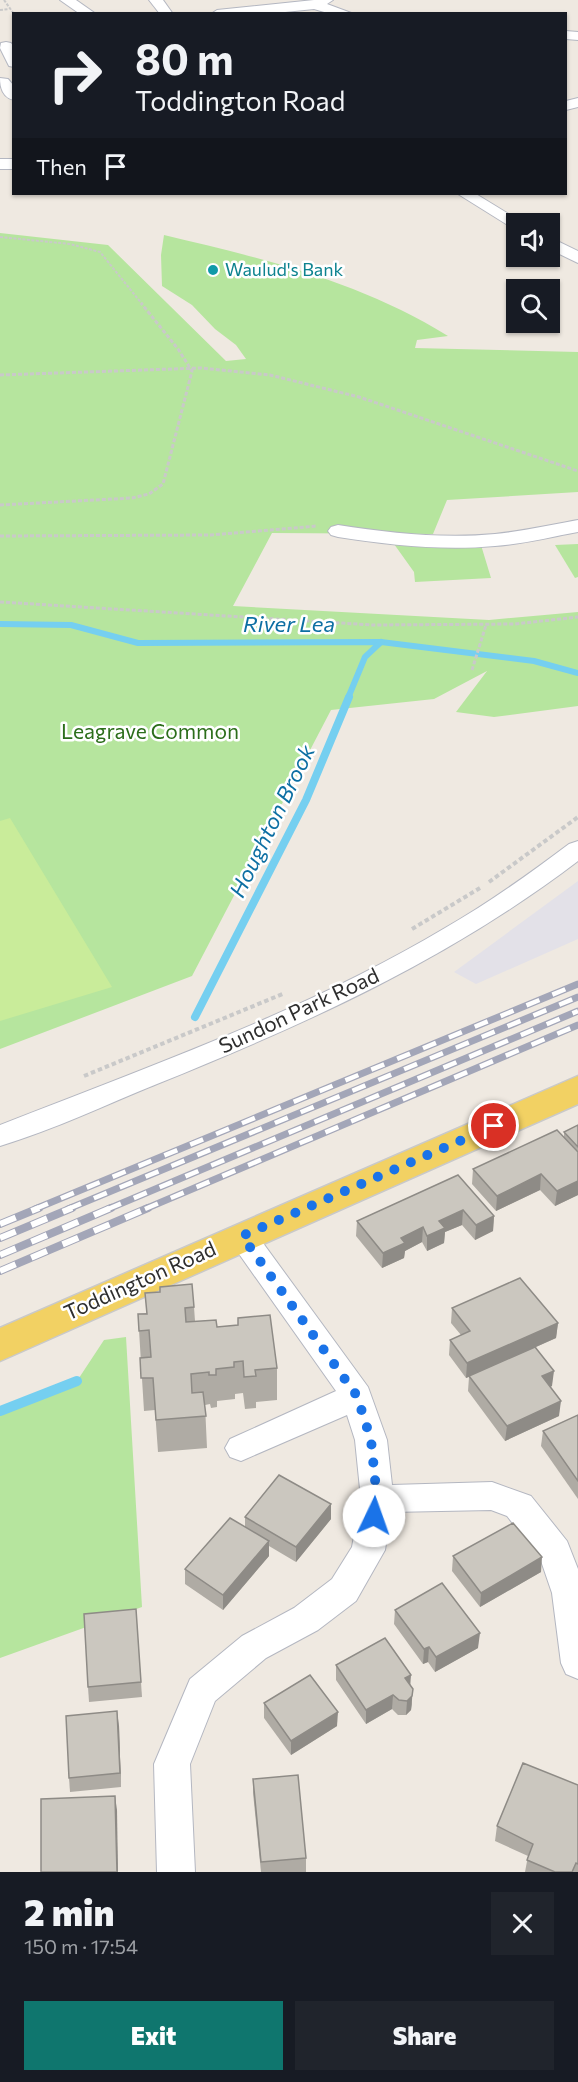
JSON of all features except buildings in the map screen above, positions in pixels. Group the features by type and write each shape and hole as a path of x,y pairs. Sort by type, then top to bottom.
{"main road":[{"name":"Toddington Road","path":"0,1345 578,1089"}],"street":[{"path":"67,0 87,12"},
{"path":"156,0 165,12"},
{"path":"234,12 320,2 343,12"},
{"path":"6,46 12,59"},
{"path":"468,195 506,218"},
{"path":"560,248 578,258"},
{"path":"338,531 392,539 472,541 496,540 578,526"},
{"name":"Sundon Park Road","path":"0,1136 303,1013 435,946 504,903 578,849"},
{"path":"176,1872 172,1764 202,1690 254,1647 306,1619 345,1590 368,1550 377,1499 371,1440 357,1396 242,1236"},
{"path":"241,1448 357,1396"},
{"path":"377,1499 492,1496 519,1506 555,1551 569,1593 578,1663"}],"path":[{"path":"4,0 12,12"},
{"path":"0,10 10,9"},
{"path":"0,237 70,243 100,252 192,371 163,484 149,494 132,498 0,505"},
{"path":"0,375 190,369 222,369 262,374 355,395 528,457 578,471"},
{"path":"0,536 211,535 313,525 338,531"},
{"path":"0,602 373,625 486,626 578,617"},
{"path":"472,670 486,626"},
{"path":"409,931 485,886 578,817"},
{"path":"77,1079 286,993"}],"shaded area":[{"path":"578,881 578,939 476,984 454,972"}],"green space":[{"name":"Leagrave Common","path":"0,233 108,245 226,361 246,359 236,345 215,329 192,305 162,286 161,255 164,235 275,263 346,286 380,300 448,336 417,340 415,348 578,352 578,492 447,500 433,534 272,533 233,606 489,620 578,612 578,706 494,717 456,712 487,671 434,699 331,710 192,976 0,1049"},
{"path":"394,544 481,545 491,578 415,582 414,572"},
{"path":"578,544 578,577 575,578 555,545"},
{"path":"10,818 112,987 0,1021 0,821"},
{"path":"126,1337 142,1607 0,1658 0,1415 77,1381 104,1340"}],"waterway":[{"name":"River Lea","path":"0,624 71,625 138,643 381,642"},
{"name":"Houghton Brook","path":"348,698 365,657 381,642"},
{"name":"River Lea","path":"381,642 534,661 578,673"},
{"name":"Houghton Brook","path":"195,1017 306,800 349,697"},
{"name":"Houghton Brook","path":"0,1411 77,1381"}],"railway":[{"path":"35,1209 578,984"},
{"path":"68,1209 578,997"},
{"path":"108,1209 578,1011"},
{"path":"145,1209 578,1025"},
{"path":"0,1224 39,1208"},
{"path":"0,1238 72,1208"},
{"path":"0,1255 111,1208"},
{"path":"0,1271 148,1208"}],"place":[{"name":"Waulud's Bank","path":"213,270"}],"route":[{"path":"374,1516 377,1499 371,1440 357,1396 242,1236 494,1126"}]}
